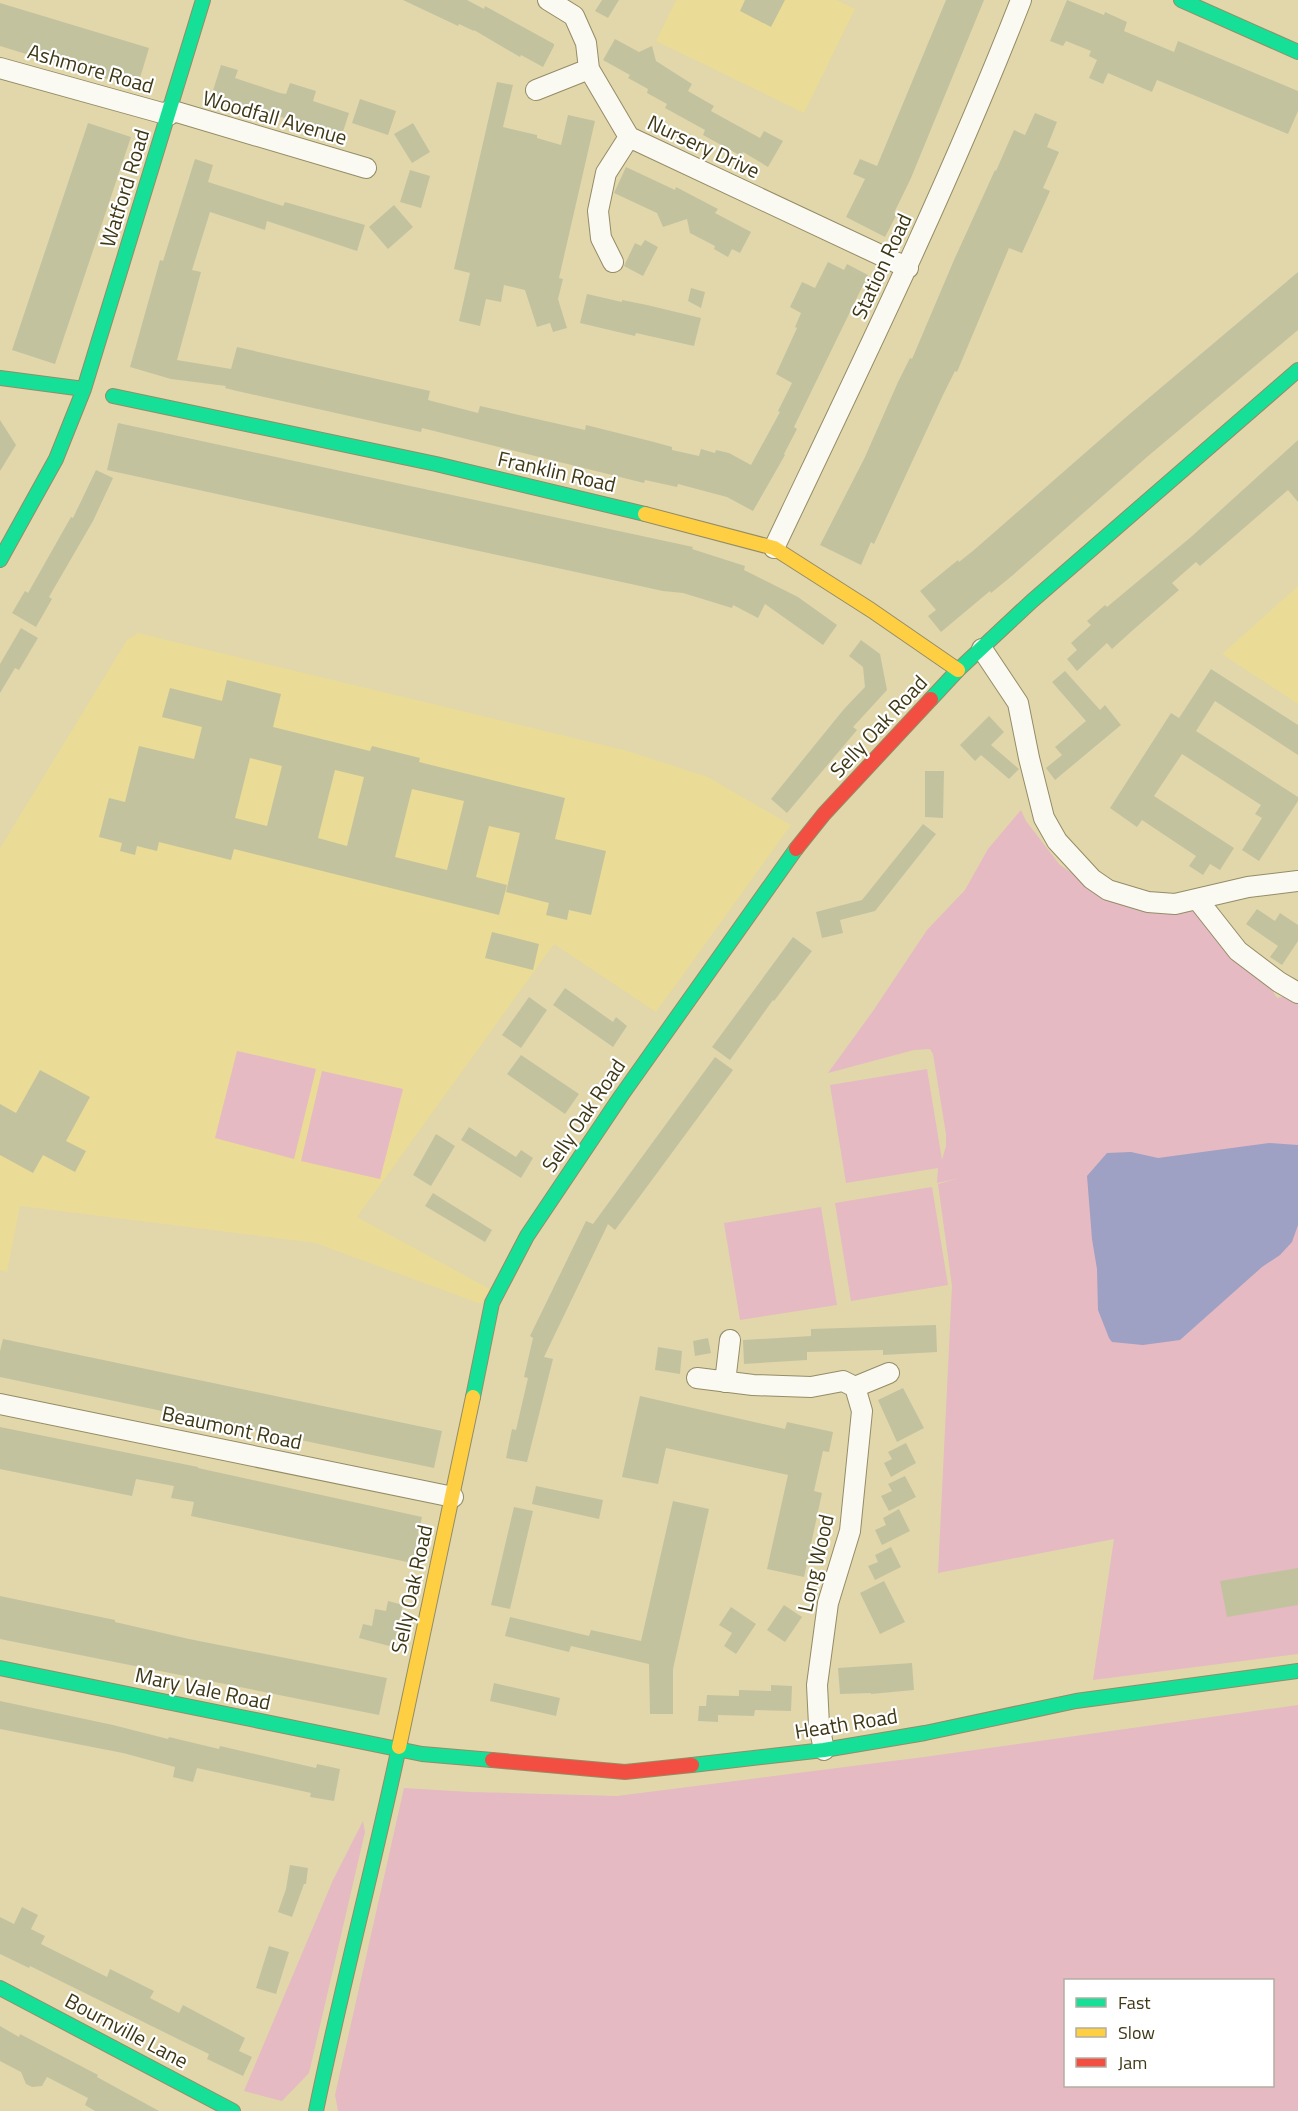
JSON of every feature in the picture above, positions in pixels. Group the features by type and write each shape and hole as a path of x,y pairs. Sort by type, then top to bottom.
{"main road":[{"name":"Watford Road","path":"0,560 56,459 84,389 203,0"},
{"path":"1181,0 1298,52"},
{"name":"Selly Oak Road","path":"316,2111 344,1982 381,1831 492,1303 535,1221 625,1089 799,845 824,814 958,670 1032,601 1298,370"},
{"path":"0,378 84,389"},
{"name":"Franklin Road","path":"113,396 447,467 618,507 774,548 880,616 958,670"},
{"name":"Mary Vale Road","path":"0,1668 398,1749"},
{"name":"Heath Road","path":"398,1749 440,1757 625,1772 824,1750 925,1733 1076,1701 1298,1671"},
{"name":"Bournville Lane","path":"0,1988 233,2111"}],"street":[{"name":"Nursery Drive","path":"548,0 574,16 586,43 589,69 629,137 908,268"},
{"name":"Station Road","path":"774,548 908,268 1021,0"},
{"name":"Ashmore Road","path":"0,68 170,112"},
{"path":"536,90 589,69"},
{"name":"Woodfall Avenue","path":"170,112 366,168"},
{"path":"613,262 601,238 598,211 606,172 629,137"},
{"path":"982,649 1018,703 1044,818 1057,841 1092,879 1108,890 1148,902 1175,904 1248,887 1298,880"},
{"path":"1197,899 1238,951 1278,982 1298,993"},
{"path":"725,1382 730,1340"},
{"path":"697,1378 753,1385 811,1387 843,1381 855,1387 889,1373"},
{"name":"Long Wood","path":"824,1750 819,1725 817,1685 828,1603 850,1531 862,1411 855,1387"},
{"name":"Beaumont Road","path":"0,1404 453,1497"}],"shaded area":[{"path":"676,0 837,0 855,9 804,113 656,41"},
{"path":"1298,586 1298,704 1222,654"},
{"path":"138,633 628,751 708,777 791,825 656,1012 554,944 357,1217 490,1289 481,1304 315,1243 20,1206 7,1272 0,1270 0,848 127,640"},
{"path":"1021,810 1026,821 1060,865 1109,898 1199,912 1267,983 1277,998 1290,995 1298,1000 1298,1654 1093,1680 1114,1539 938,1573 952,1286 938,1184 956,1179 937,1183 938,1168 846,1183 830,1085 927,1069 942,1160 946,1146 946,1134 933,1054 930,1049 914,1050 828,1073 927,930 965,890 988,849"},
{"path":"237,1051 316,1069 294,1159 215,1138"},
{"path":"322,1071 403,1089 380,1179 301,1161"},
{"path":"932,1187 948,1285 851,1301 835,1203"},
{"path":"821,1207 837,1305 740,1320 724,1223"},
{"path":"1298,1705 1298,2111 338,2111 335,2095 404,1788 617,1796 924,1757"},
{"path":"363,1821 365,1832 309,2073 282,2101 244,2091 333,1880"}],"water":[{"path":"1269,1143 1298,1145 1298,1225 1292,1242 1280,1255 1262,1267 1180,1340 1143,1345 1112,1342 1098,1310 1097,1269 1087,1176 1107,1153 1131,1152 1158,1158"}],"building":[{"path":"403,0 467,0 484,9 485,6 554,46 543,67 521,55 520,57 474,30 459,24 458,26"},
{"path":"602,0 619,0 608,18 595,11"},
{"path":"745,0 785,0 771,27 740,11"},
{"path":"946,0 984,0 911,178 894,213 897,214 885,237 846,217 865,179 853,174 860,159 877,166"},
{"path":"1067,0 1104,15 1105,12 1127,22 1124,31 1174,52 1178,41 1298,91 1298,111 1288,134 1157,80 1152,92 1108,73 1103,84 1089,78 1097,60 1089,56 1091,51 1066,41 1063,46 1050,41"},
{"path":"0,3 149,48 137,88 0,46"},
{"path":"615,39 639,52 652,46 656,61 692,84 688,91 714,106 711,111 760,138 764,131 783,141 768,167 743,152 741,156 703,135 705,130 665,108 667,104 647,93 648,89 628,78 630,75 603,60"},
{"path":"221,65 238,70 235,78 280,93 286,94 290,83 316,91 313,101 349,113 342,135 267,113 266,115 211,97"},
{"path":"497,82 513,85 503,127 537,135 537,138 561,145 568,115 595,121 559,278 563,279 558,299 567,328 553,332 550,323 537,327 525,290 504,285 501,302 486,299 480,326 459,321 470,273 454,269"},
{"path":"360,99 396,111 388,135 352,123"},
{"path":"1035,113 1057,122 1047,147 1059,152 1043,188 1050,191 1022,253 1009,248 957,372 955,371 943,395 874,544 871,542 861,565 820,545 865,457 898,382 910,358 912,359 954,260 1014,130 1025,135"},
{"path":"88,123 131,137 55,364 12,350"},
{"path":"413,123 430,152 412,163 394,134"},
{"path":"195,159 213,165 208,182 283,206 285,202 365,225 357,251 267,221 265,230 210,212 192,270 201,272 177,360 231,369 237,347 430,391 428,400 478,413 480,406 585,430 586,425 699,456 701,449 715,453 716,450 729,453 751,465 780,412 778,411 792,383 776,374 797,328 795,327 801,313 790,307 802,282 815,288 828,262 844,270 847,264 868,275 794,427 797,429 785,455 753,511 727,497 678,484 677,487 645,480 644,483 422,428 421,432 237,391 225,388 226,386 171,379 130,367 160,260 163,261"},
{"path":"626,167 675,190 676,187 718,209 715,213 751,232 740,253 732,249 728,257 714,249 715,246 690,233 687,219 663,227 657,213 614,193"},
{"path":"410,170 430,176 421,208 400,202"},
{"path":"394,205 413,227 388,249 369,227"},
{"path":"645,240 658,247 643,276 624,266 635,243 641,246"},
{"path":"1298,272 1298,330 1147,457 1013,575 941,632 928,616 936,610 920,591 974,550 1125,418"},
{"path":"691,288 705,292 701,308 688,301"},
{"path":"587,294 701,318 694,346 636,333 635,336 580,323"},
{"path":"0,420 16,445 0,471"},
{"path":"118,423 693,547 692,549 745,566 744,570 798,597 837,625 823,645 765,604 758,618 733,605 732,608 683,593 663,591 107,470"},
{"path":"1298,440 1298,502 1288,490 1200,566 1196,562 1172,583 1179,590 1112,649 1107,643 1077,671 1067,659 1077,650 1071,643 1091,625 1087,621 1191,537"},
{"path":"96,470 113,478 93,521 49,597 52,599 36,627 12,613 25,591 28,593 71,517 73,518"},
{"path":"21,628 38,638 19,670 15,668 0,693 0,664"},
{"path":"861,640 880,654 887,690 853,727 857,730 787,813 771,799 844,709 865,687 863,667 849,656"},
{"path":"1211,669 1298,725 1298,755 1215,701 1196,731 1298,797 1298,801 1259,861 1242,850 1262,818 1255,814 1261,805 1182,754 1154,796 1234,848 1220,870 1210,864 1203,875 1189,866 1196,856 1142,820 1137,827 1110,808 1171,713 1179,718"},
{"path":"1065,671 1100,710 1105,705 1121,725 1055,780 1046,768 1062,755 1055,747 1086,721 1052,682"},
{"path":"227,680 281,694 273,727 370,751 372,746 420,758 419,762 565,798 555,839 606,851 591,915 569,910 567,920 546,915 549,903 506,892 520,833 489,826 476,877 507,885 499,915 234,849 231,860 159,842 157,851 137,846 135,855 120,851 122,843 99,837 109,798 125,802 139,746 194,759 202,727 162,717 170,688 222,701","holes":["250,758 282,766 267,826 235,818","335,770 364,777 347,846 318,838","412,789 464,801 447,870 395,857"]},
{"path":"989,716 1004,732 991,745 1019,769 1009,779 981,755 975,761 960,745"},
{"path":"925,771 944,771 943,818 925,817"},
{"path":"923,824 936,834 875,911 840,920 843,933 822,938 816,912 862,900"},
{"path":"1257,909 1275,921 1280,913 1298,925 1298,941 1282,965 1270,957 1278,946 1246,924"},
{"path":"492,932 539,944 533,970 485,958"},
{"path":"793,937 812,951 730,1060 712,1047"},
{"path":"565,988 613,1022 616,1017 627,1026 613,1047 553,1005"},
{"path":"529,997 547,1010 521,1048 502,1035"},
{"path":"521,1055 579,1094 565,1114 507,1074"},
{"path":"715,1057 733,1070 615,1230 608,1224 544,1357 553,1359 527,1462 506,1458 512,1429 516,1430 528,1378 524,1377 533,1338 530,1336 586,1221 593,1224"},
{"path":"40,1070 90,1097 66,1141 86,1151 75,1172 43,1155 33,1173 0,1155 0,1104 16,1113"},
{"path":"469,1127 516,1157 521,1150 533,1158 521,1178 461,1140"},
{"path":"436,1134 455,1146 431,1186 413,1175"},
{"path":"433,1193 492,1230 485,1242 425,1206"},
{"path":"936,1325 937,1352 883,1355 883,1350 807,1352 807,1360 744,1364 743,1340 811,1336 811,1329"},
{"path":"708,1338 711,1353 695,1356 693,1341"},
{"path":"3,1339 442,1431 434,1468 0,1377 0,1351"},
{"path":"658,1347 682,1351 680,1374 655,1370"},
{"path":"903,1388 924,1428 897,1442 878,1400"},
{"path":"640,1396 785,1429 787,1422 833,1432 829,1452 823,1451 814,1491 822,1493 804,1577 767,1569 788,1475 666,1448 658,1484 622,1477"},
{"path":"0,1427 198,1467 422,1517 412,1563 191,1516 194,1502 171,1498 174,1486 136,1479 132,1496 0,1469"},
{"path":"906,1443 916,1463 891,1477 884,1463 892,1459 888,1452"},
{"path":"905,1476 916,1497 889,1511 881,1496 892,1491 888,1484"},
{"path":"536,1486 603,1500 599,1519 532,1504"},
{"path":"673,1501 709,1509 673,1669 673,1714 650,1714 649,1664 571,1646 569,1652 505,1636 510,1617 589,1636 591,1630 641,1641"},
{"path":"514,1507 533,1511 510,1609 491,1605"},
{"path":"899,1509 910,1531 882,1545 875,1530 886,1525 883,1518"},
{"path":"891,1547 901,1567 875,1580 868,1566 878,1562 875,1555"},
{"path":"1298,1568 1298,1605 1227,1617 1220,1581"},
{"path":"884,1581 905,1622 880,1634 860,1593"},
{"path":"0,1596 115,1620 115,1622 189,1639 387,1678 379,1715 0,1639"},
{"path":"388,1601 403,1605 393,1647 359,1638 363,1624 372,1626 375,1609 386,1611"},
{"path":"784,1605 802,1617 785,1642 767,1630"},
{"path":"731,1607 756,1624 736,1654 724,1646 732,1633 719,1625"},
{"path":"912,1663 914,1690 840,1694 838,1668"},
{"path":"494,1683 560,1698 556,1716 490,1701"},
{"path":"771,1685 792,1686 791,1711 755,1710 754,1716 718,1715 718,1722 698,1721 699,1706 706,1706 707,1695 739,1696 739,1690 771,1691"},
{"path":"0,1701 168,1739 169,1737 219,1749 220,1746 316,1768 317,1764 340,1769 334,1801 310,1797 311,1793 197,1768 193,1782 173,1777 175,1767 123,1753 0,1729"},
{"path":"290,1865 308,1868 306,1884 304,1884 292,1917 278,1912 286,1889"},
{"path":"22,1907 38,1915 31,1929 45,1936 41,1944 107,1977 110,1969 154,1991 150,1998 179,2013 183,2005 245,2038 239,2051 252,2057 243,2076 207,2059 209,2054 30,1966 29,1968 0,1954 0,1917 14,1924"},
{"path":"269,1946 289,1952 276,1994 256,1988"},
{"path":"0,2026 98,2075 97,2077 159,2111 95,2111 85,2105 88,2098 47,2077 42,2086 32,2087 26,2084 21,2072 0,2061"}],"traffic: fast":[{"path":"0,560 56,459 84,389 203,0"},
{"path":"1181,0 1298,52"},
{"path":"931,699 958,670 1032,601 1298,370"},
{"path":"0,378 84,389"},
{"path":"113,396 436,464 645,514"},
{"path":"473,1397 492,1303 527,1236 621,1096 796,849"},
{"path":"0,1668 422,1754 492,1760"},
{"path":"692,1765 824,1750 925,1733 1076,1701 1298,1671"},
{"path":"316,2111 399,1747"},
{"path":"0,1988 233,2111"}],"traffic: slow":[{"path":"645,514 774,548 871,610 958,670"},
{"path":"399,1747 473,1397"}],"traffic: jam":[{"path":"796,849 824,814 931,699"},
{"path":"492,1760 625,1772 692,1765"}]}
